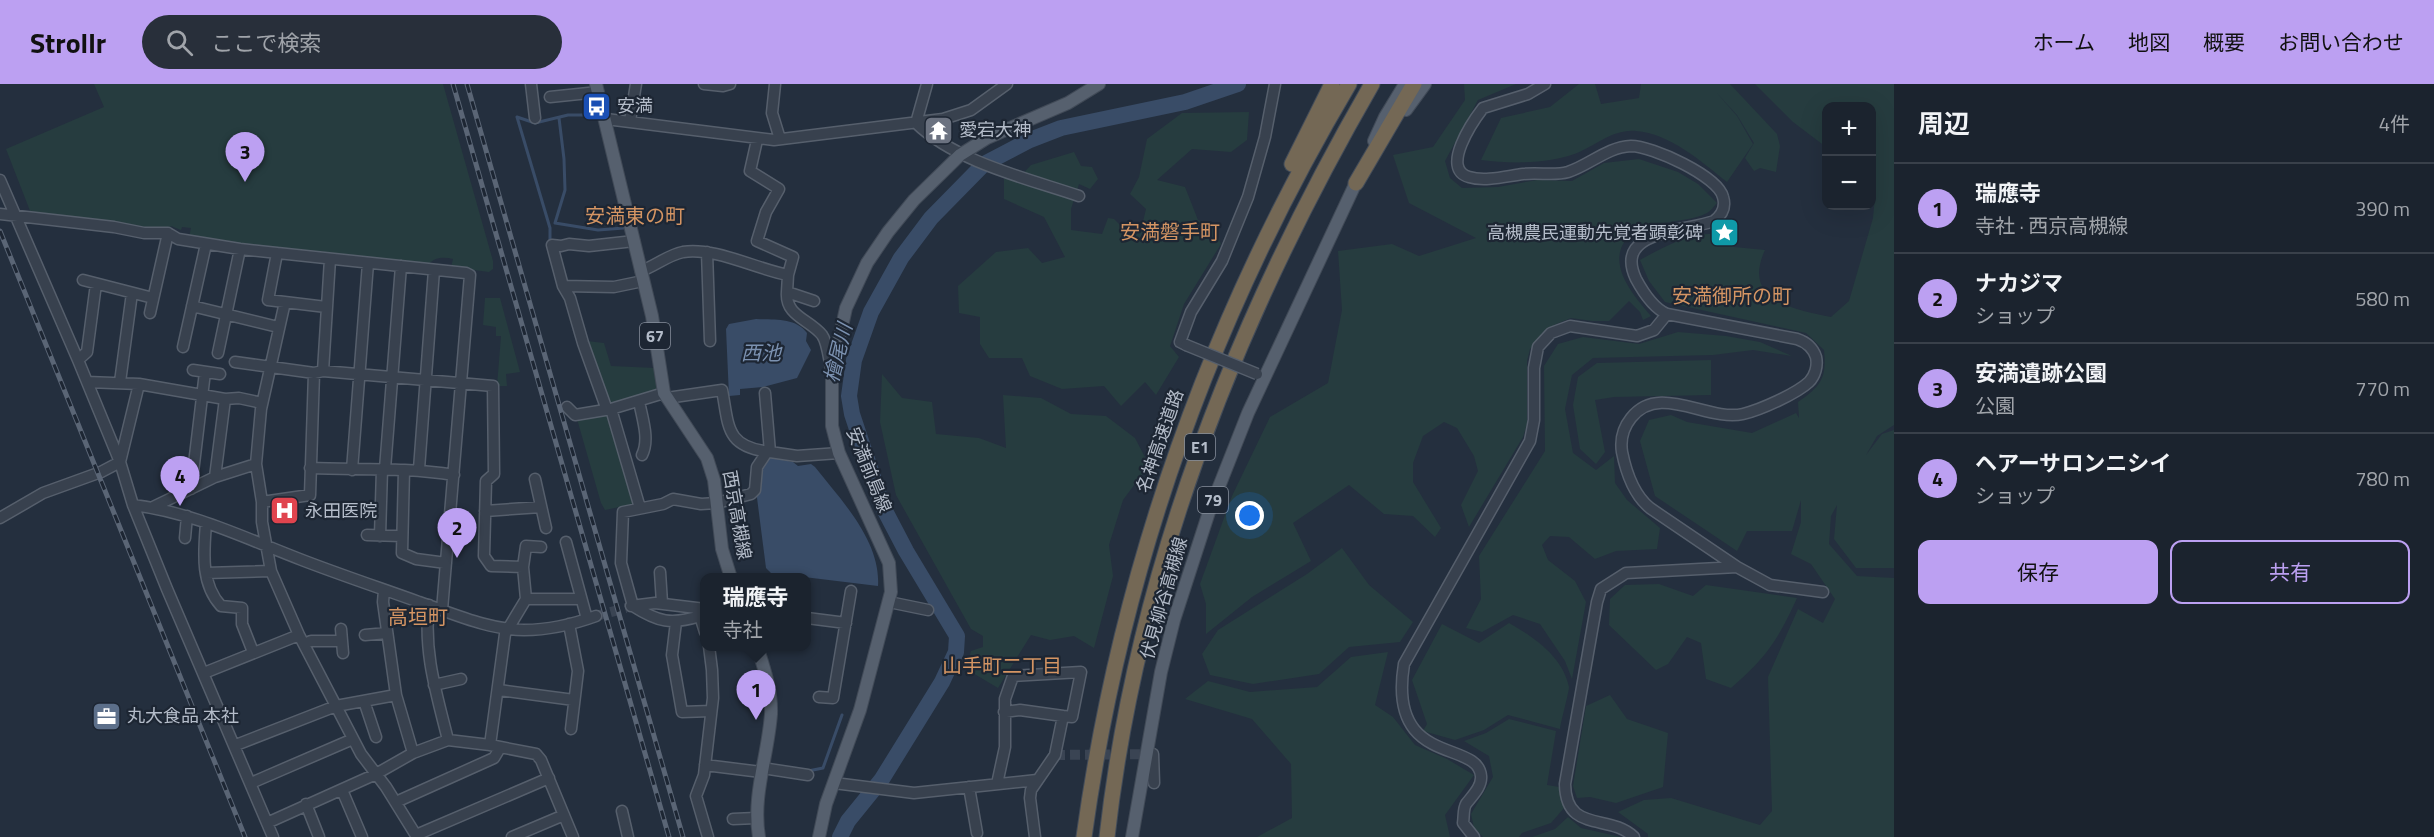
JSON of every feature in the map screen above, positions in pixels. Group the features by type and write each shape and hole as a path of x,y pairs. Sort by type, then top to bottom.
{"highway":[{"path":"1094,765 1100,697 1117,620 1159,476 1216,326 1247,257 1332,84"},
{"name":"名神高速道路","path":"1084,837 1094,765 1125,621 1167,477 1194,401 1224,328 1287,194 1349,84"},
{"name":"E1","path":"1107,837 1125,725 1142,641 1166,551 1195,459 1264,289 1298,218 1372,84"},
{"path":"1356,183 1414,84"}],"main road":[{"name":"安満前島線","path":"819,837 826,804 860,710 889,602 891,583 889,563 839,453 832,426 832,372 842,321 867,263 914,200 987,138 1068,103 1099,84"},
{"name":"伏見柳谷高槻線","path":"1132,837 1150,727 1174,620 1209,512 1261,375 1356,183 1384,117 1405,84"},
{"name":"伏見柳谷高槻線","path":"1356,183 1425,84"},
{"name":"西京高槻線","path":"597,88 652,316 665,396 707,458 717,503 722,549 729,573"},
{"path":"759,651 767,678 771,711 756,818 759,837"}],"street":[{"path":"531,84 535,118"},
{"path":"630,122 636,84"},
{"path":"704,84 723,86 730,84"},
{"path":"775,84 772,113 780,139"},
{"path":"916,123 927,84"},
{"path":"606,119 757,140 780,139 943,119 966,112 1007,84"},
{"path":"1261,375 1179,342 1191,312 1222,261 1248,197 1262,147 1275,84"},
{"path":"1545,84 1528,94 1483,108 1457,152 1457,164 1462,174 1469,177 1535,172 1554,174 1580,168 1611,151 1632,146 1661,152 1709,181 1721,191 1724,205 1719,217 1708,223 1643,240 1631,255 1636,278 1644,292 1659,311 1666,314 1797,339 1807,344 1815,355 1816,369 1809,382 1776,401 1743,415 1663,402 1649,404 1635,412 1626,424 1622,435 1622,454 1638,496 1650,508 1708,548 1770,585 1823,592"},
{"path":"550,97 597,88"},
{"path":"916,123 924,131 964,156 1078,196"},
{"path":"757,140 750,171 779,189 766,212 757,241 793,257 788,275 787,292 791,311 823,336 832,372"},
{"path":"0,180 78,360 120,462 133,505 273,837"},
{"path":"0,214 144,232 168,232 178,239 240,249 470,275 441,610"},
{"path":"150,313 168,232"},
{"path":"634,241 589,246 552,245 640,508"},
{"path":"183,347 207,244"},
{"path":"218,353 240,249"},
{"path":"564,286 614,287 642,276 675,255 695,251 707,252 788,275"},
{"path":"707,252 707,321 710,341"},
{"path":"277,253 268,300 326,307"},
{"path":"262,502 310,495 310,468 330,260"},
{"path":"352,470 368,263"},
{"path":"380,536 383,469 401,267"},
{"path":"419,469 434,270"},
{"path":"83,280 153,298"},
{"path":"78,360 87,352 96,284"},
{"path":"787,292 814,302"},
{"path":"120,382 132,293"},
{"path":"285,302 262,403 256,464 265,545 271,571 302,639 361,754 396,802 417,836 549,778"},
{"path":"192,306 278,327"},
{"path":"1474,837 1463,823 1465,806 1475,793 1482,778 1479,766 1468,757 1448,752 1426,742 1410,725 1402,706 1400,684 1404,664 1530,441 1534,420 1534,368 1538,347 1551,333 1570,326 1637,336 1654,330 1666,314"},
{"path":"235,362 319,372 493,386 494,474 486,481 484,556 492,566 523,567"},
{"path":"194,370 220,374"},
{"path":"191,489 206,372"},
{"path":"87,382 139,384 203,396 239,398 262,403"},
{"path":"0,518 43,493 101,472 120,462 139,384"},
{"path":"567,407 575,415 609,410 639,400 722,390 732,435 744,445 797,456 839,453"},
{"path":"630,607 621,564 622,520 625,510 663,504 673,499 702,504 717,503 747,496 753,492 757,467 769,452 771,411 765,393"},
{"path":"215,477 225,399"},
{"path":"639,400 645,434 642,455"},
{"path":"153,507 215,477 256,464"},
{"path":"310,468 419,469 454,475"},
{"path":"404,470 402,553 416,559 446,563"},
{"path":"535,479 546,528"},
{"path":"133,505 153,507 187,516 441,610 493,626 510,628 536,629 569,624 592,617 581,599 566,542"},
{"path":"485,511 541,507"},
{"path":"185,538 187,516"},
{"path":"206,523 203,565 221,606 242,608 242,624 254,652"},
{"path":"367,535 402,536"},
{"path":"396,802 495,758 505,634 526,599 523,567 526,546 541,547"},
{"path":"1698,569 1707,560 1708,548"},
{"path":"1634,837 1626,830 1578,816 1565,798 1565,783 1601,589 1626,573 1737,567"},
{"path":"206,573 271,571"},
{"path":"660,572 662,603"},
{"path":"384,590 387,633 396,695 413,753"},
{"path":"819,697 833,698 851,591"},
{"path":"526,599 551,597 581,599"},
{"path":"889,602 928,610"},
{"path":"630,607 662,603 700,611"},
{"path":"429,605 426,635 434,685 448,740"},
{"path":"630,607 661,620 676,622 700,612"},
{"path":"811,619 846,623"},
{"path":"676,622 672,655 682,712 711,711"},
{"path":"569,624 578,671 574,700 575,723"},
{"path":"341,629 343,653"},
{"path":"365,635 387,633"},
{"path":"204,673 254,652 302,639 342,641"},
{"path":"708,837 696,796 702,782 705,765 711,711 713,684 710,651"},
{"path":"997,784 1005,747 1004,712 1005,699 1014,676 1077,670 1081,672 1072,717 1020,710 1004,712"},
{"path":"434,685 460,679"},
{"path":"499,690 574,700"},
{"path":"236,746 336,706 396,695"},
{"path":"364,701 376,737"},
{"path":"1035,837 1031,790 1055,755 1064,716"},
{"path":"251,783 353,739"},
{"path":"267,823 376,774 413,753 448,740 536,754 549,778 573,837"},
{"path":"1154,754 1154,783"},
{"path":"705,765 808,775"},
{"path":"834,783 914,793 1037,780"},
{"path":"969,787 977,833"},
{"path":"342,790 362,837"},
{"path":"306,804 319,837"},
{"path":"622,811 620,826 628,837"},
{"path":"512,837 564,815"},
{"path":"734,819 756,818"}],"green space":[{"path":"94,84 443,84 493,261 493,269 489,272 451,267 453,259 446,258 437,259 429,264 335,256 189,238 191,228 182,227 181,230 171,226 170,231 32,216 6,149 104,107"},
{"path":"1464,84 1516,84 1478,100 1445,161 1450,178 1462,188 1498,187 1537,180 1572,181 1604,163 1639,159 1678,172 1698,184 1717,203 1708,212 1697,217 1638,230 1622,246 1619,255 1622,274 1632,293 1651,316 1643,320 1640,312 1629,301 1609,321 1571,318 1554,325 1530,349 1527,361 1527,424 1523,437 1469,527 1461,505 1478,471 1474,456 1457,428 1444,422 1423,436 1413,463 1413,482 1441,528 1435,537 1413,516 1384,514 1349,485 1293,523 1311,561 1252,597 1206,634 1206,604 1200,584 1232,496 1270,417 1328,383 1342,310 1338,251 1392,244 1419,256 1476,238 1409,203 1393,155 1433,147 1465,100"},
{"path":"1579,84 1595,84 1601,104 1639,98 1641,84 1730,84 1777,134 1780,146 1776,172 1760,168 1754,171 1745,158 1754,143 1737,115 1716,92 1737,116 1753,144 1727,182 1673,143 1661,137 1636,131 1620,132 1566,157 1517,162 1481,160 1501,118 1550,107"},
{"path":"1755,84 1894,84 1894,425 1877,436 1866,455 1882,434 1894,430 1894,568 1856,568 1834,539 1837,505 1831,516 1829,544 1857,576 1894,578 1894,837 1648,837 1648,834 1618,812 1644,800 1671,798 1760,825 1772,811 1768,677 1798,609 1823,623 1835,599 1811,564 1791,554 1801,522 1801,500 1792,531 1747,531 1737,551 1655,496 1640,441 1649,420 1671,415 1687,422 1752,433 1796,413 1799,418 1798,402 1821,380 1825,360 1824,350 1806,333 1665,302 1649,281 1640,260 1681,240 1703,234 1725,235 1734,247 1765,250 1759,267 1760,281 1766,292 1776,300 1788,306 1831,317 1849,301 1874,210 1876,210 1876,102 1822,102 1822,144 1793,122"},
{"path":"1249,112 1247,140 1231,152 1192,149 1157,180 1185,187 1198,220 1214,227 1221,244 1184,304 1170,346 1179,357 1156,395 1145,382 1121,406 1104,386 1062,389 1030,376 1022,358 989,358 980,344 980,317 959,313 958,286 996,252 1028,248 1042,263 1065,257 1044,217 1004,199 1004,179 1018,179 1031,165 1074,152 1081,166 1092,167 1098,179 1090,189 1079,184 1071,209 1071,230 1102,234 1108,218 1114,219 1122,227 1141,230 1146,209 1130,194 1139,177 1147,139 1182,113"},
{"path":"485,298 500,298 520,372 506,374 507,386 497,386 501,336 496,336 496,327 483,325"},
{"path":"1678,332 1726,336 1760,342 1792,356 1753,350 1713,355 1593,358 1572,375 1565,409 1573,453 1596,470 1614,456 1615,483 1627,500 1660,528 1657,549 1616,551 1595,559 1569,537 1550,536 1542,545 1548,560 1575,581 1586,602 1572,679 1565,661 1540,624 1513,615 1482,632 1466,628 1481,599 1479,556 1545,451 1544,366 1558,344 1583,337 1639,344"},
{"path":"587,341 604,343 611,366 655,368 660,389 611,407"},
{"path":"1711,360 1711,395 1614,397 1595,400 1605,452 1596,464 1580,449 1573,405 1578,377 1597,363"},
{"path":"882,374 902,398 932,402 936,434 979,438 1006,448 1003,395 1041,398 1071,414 1106,416 1135,438 1149,465 1123,500 1109,545 1113,576 1094,648 1074,636 1050,640 1031,635 998,688 966,669 971,651 983,647 983,636 971,629 896,495 880,422"},
{"path":"609,413 634,504 605,510 577,419"},
{"path":"1342,548 1369,585 1413,622 1400,642 1349,647 1319,674 1253,684 1210,675 1202,654 1218,630 1307,574"},
{"path":"1659,584 1693,596 1706,585 1797,598 1784,626 1770,648 1731,688 1706,679 1701,643 1687,637 1668,664 1656,670 1609,625 1610,599 1625,585"},
{"path":"1509,623 1546,649 1561,666 1566,676 1569,687 1560,729 1508,715 1484,730 1455,740 1423,731 1427,724 1412,680 1442,624 1479,643"},
{"path":"1388,652 1375,705 1393,717 1415,745 1447,759 1474,775 1445,815 1450,837 1257,837 1292,818 1291,764 1252,719 1185,699 1208,681 1250,692 1317,687 1351,657"},
{"path":"1610,695 1627,719 1668,733 1663,787 1616,803 1590,797 1577,798 1573,786 1586,706"},
{"path":"1509,719 1556,731 1547,785 1559,787 1564,808 1551,823 1522,833 1519,837 1483,837 1474,828 1471,814 1493,777 1489,756 1464,741 1486,733"},
{"path":"1568,817 1581,828 1621,837 1532,837 1555,829"}],"water":[{"name":"西池","path":"756,319 784,320 796,324 807,333 806,341 811,350 797,378 763,387 740,389 740,395 729,396 726,329 729,324"},
{"path":"768,457 793,462 798,466 811,464 815,467 847,507 866,537 877,569 878,586 811,578 811,573 771,573 766,568 756,490 759,471"}],"waterway":[{"name":"檜尾川","path":"840,837 848,821 882,779 942,682 956,652 957,636 906,551 883,507 852,414 849,396 854,360 871,312 901,258 931,218 984,164 1030,140 1061,128 1185,102 1238,84"},
{"path":"517,117 535,123 568,115 599,115"},
{"path":"517,117 550,228 550,242"},
{"path":"559,118 565,190 555,223 598,230 624,228"},
{"path":"808,771 823,768 842,715"}],"tunnel":[{"path":"596,616 626,608"},
{"path":"1055,755 1153,754"}],"railway":[{"path":"453,84 669,837"},
{"path":"467,84 683,837"},
{"path":"0,231 245,837"}],"place":[{"name":"安満","path":"596,106"},
{"name":"愛宕大神","path":"938,130"},
{"name":"安満遺跡公園","path":"245,182"},
{"name":"高槻農民運動先覚者顕彰碑","path":"1724,233"},
{"name":"ヘアーサロンニシイ","path":"180,506"},
{"name":"永田医院","path":"284,511"},
{"name":"ナカジマ","path":"457,558"},
{"name":"丸大食品 本社","path":"106,716"},
{"name":"瑞應寺","path":"756,720"}],"district":[{"name":"安満東の町","path":"635,216"},
{"name":"安満磐手町","path":"1170,232"},
{"name":"安満御所の町","path":"1732,296"},
{"name":"高垣町","path":"418,617"},
{"name":"山手町二丁目","path":"1002,666"}]}
